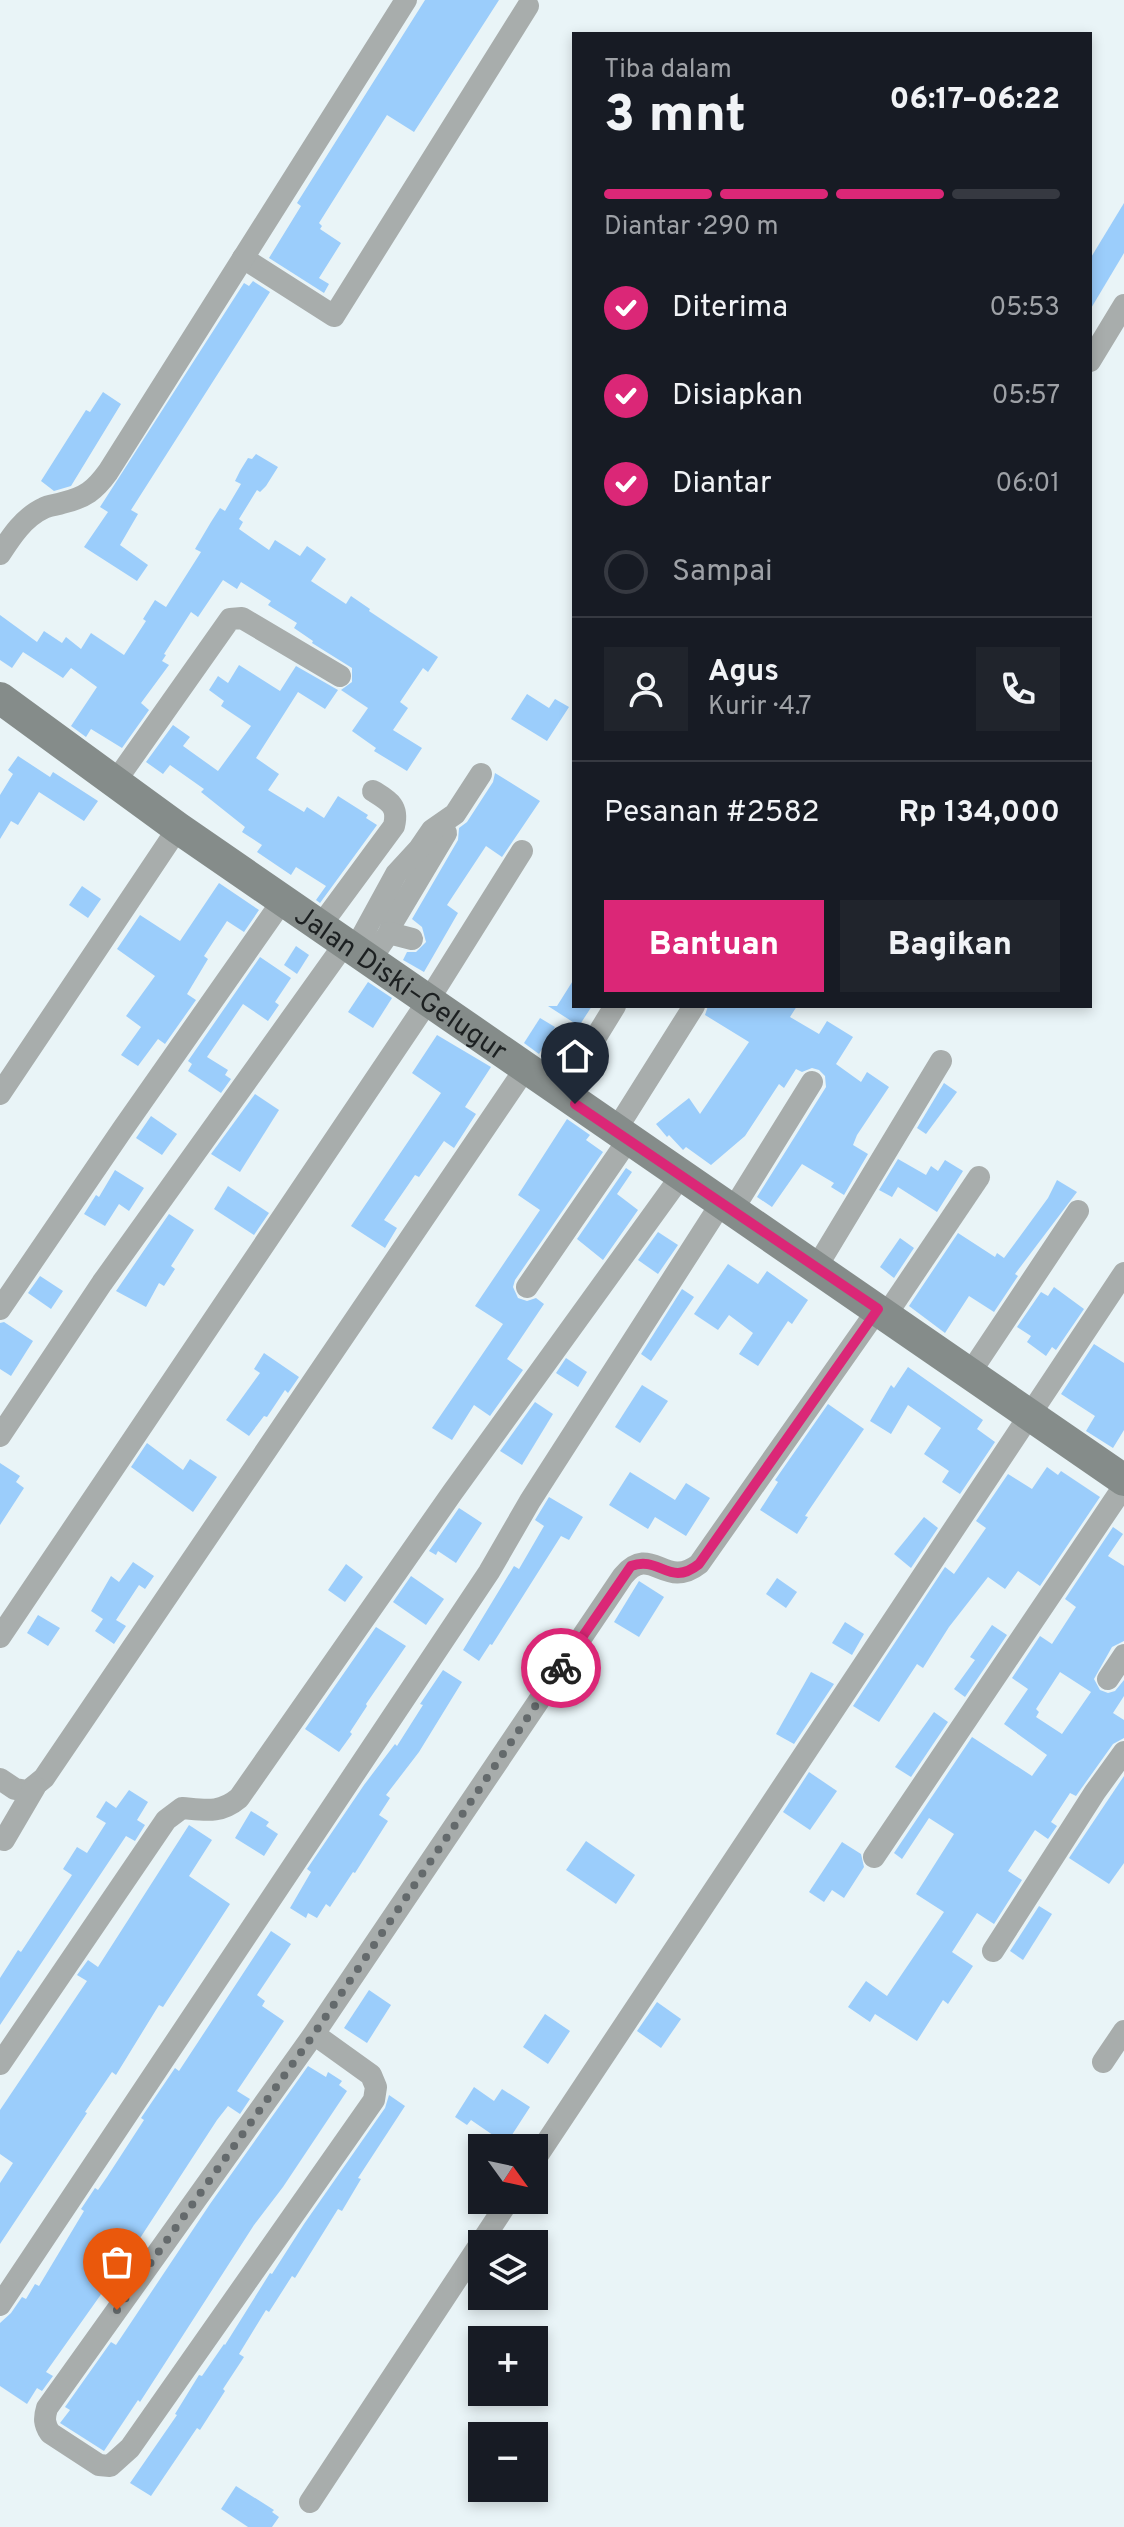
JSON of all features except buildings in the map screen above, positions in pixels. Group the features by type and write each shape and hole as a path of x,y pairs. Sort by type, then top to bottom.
{"main road":[{"name":"Jalan Diski–Gelugur","path":"0,698 283,900 361,939 428,1001 1124,1480"}],"street":[{"path":"0,554 14,533 44,507 80,499 95,489 406,0"},
{"path":"243,258 334,316 528,6"},
{"path":"1092,358 1124,305"},
{"path":"115,782 230,619 242,618 340,676"},
{"path":"361,939 394,920 447,833 448,820 481,774"},
{"path":"0,1436 102,1283 361,939 394,826 395,809 391,802 373,791"},
{"path":"0,1094 178,828"},
{"path":"0,1637 428,1001 522,851"},
{"path":"0,1309 283,900"},
{"path":"361,939 412,939"},
{"path":"561,1094 614,1008"},
{"path":"527,1287 622,1135 693,1008"},
{"path":"816,1268 941,1061"},
{"path":"4,1840 35,1787 525,1069"},
{"path":"0,2305 489,1572 530,1501 812,1082"},
{"path":"0,2064 166,1820 182,1808 217,1811 239,1798 461,1480 681,1176"},
{"path":"314,2034 371,2075 376,2087 374,2100 130,2448 110,2466 99,2465 50,2433 44,2418 47,2408 314,2034 623,1576 631,1566 641,1562 675,1574 688,1573 699,1564 979,1177"},
{"path":"970,1373 1078,1211"},
{"path":"548,2140 1124,1273"},
{"path":"874,1857 1124,1486"},
{"path":"1108,1679 1124,1655"},
{"path":"993,1951 1124,1752"},
{"path":"0,1779 15,1789 28,1791 35,1787"},
{"path":"1103,2062 1124,2031"},
{"path":"310,2502 500,2214"}],"way so far":[{"path":"117,2310 314,2034 561,1668"}],"route":[{"path":"561,1668 631,1566 641,1562 675,1574 688,1573 699,1564 878,1309 575,1104"}]}
